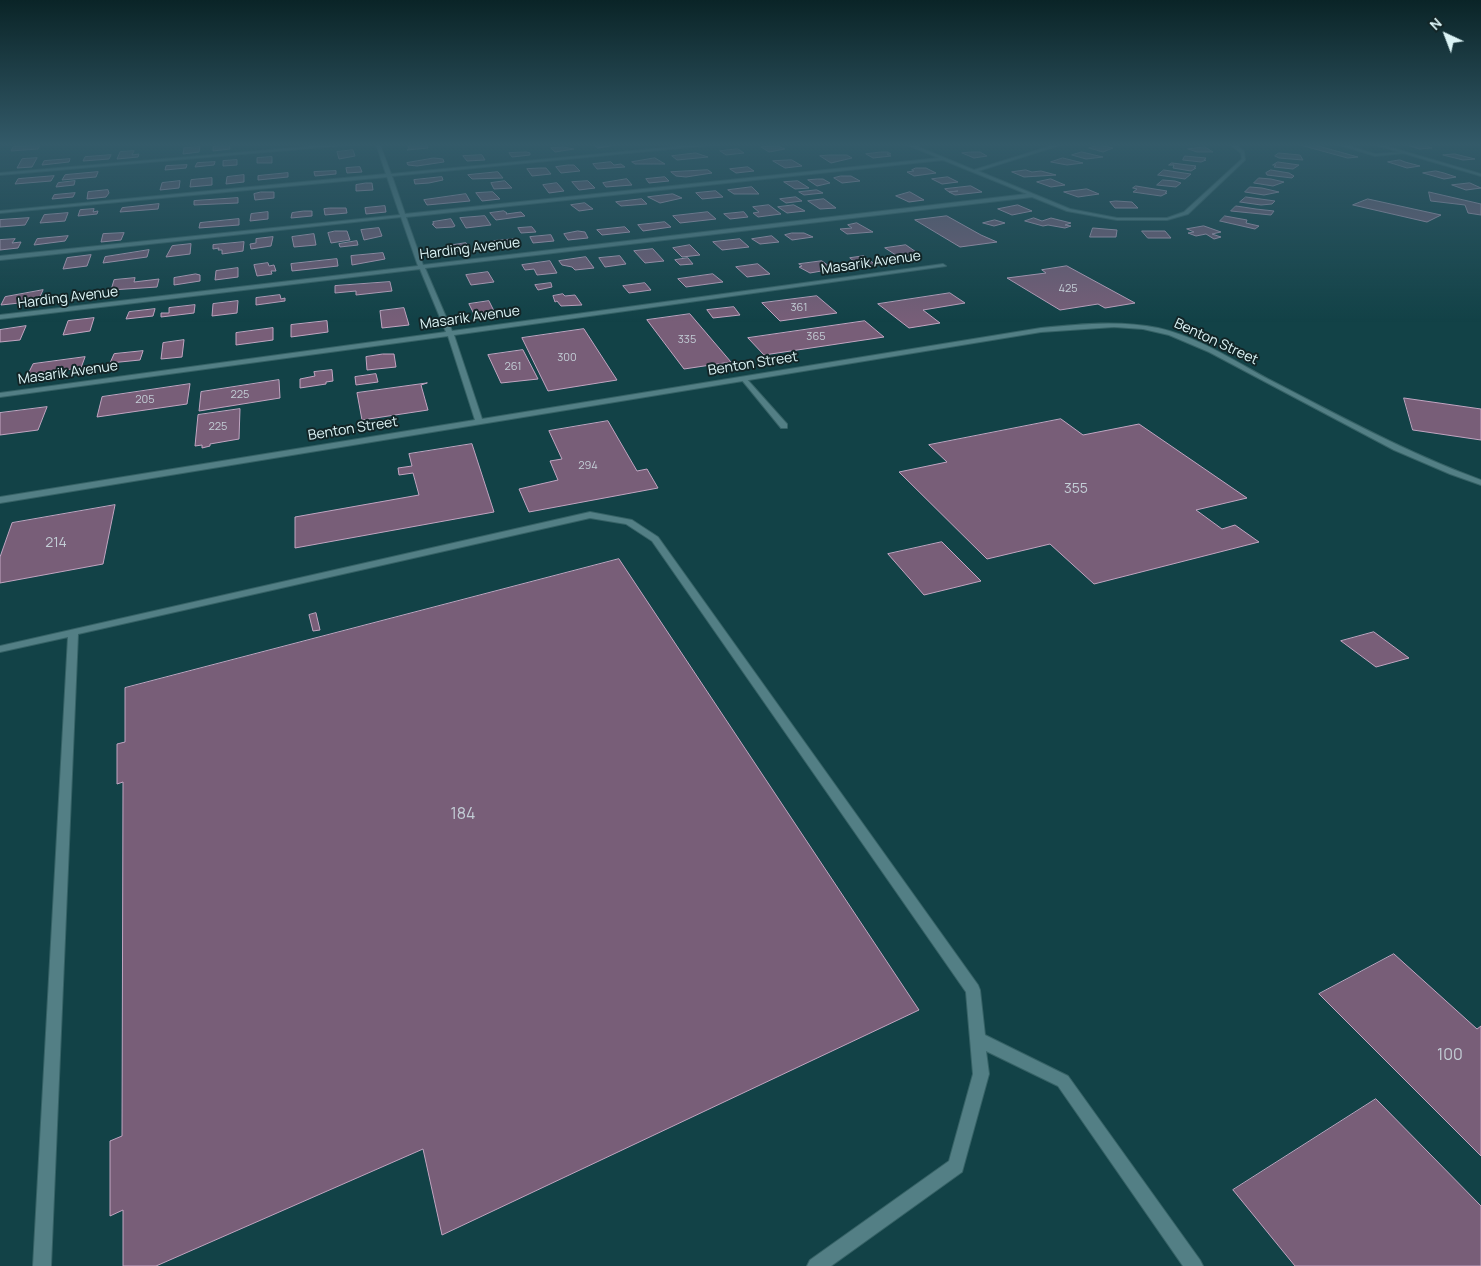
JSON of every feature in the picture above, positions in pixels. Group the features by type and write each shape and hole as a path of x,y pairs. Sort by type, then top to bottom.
{"street":[{"path":"0,212 97,203"},
{"path":"399,203 421,266 450,333 480,420"},
{"path":"0,258 526,203"},
{"name":"Harding Avenue","path":"0,317 963,203"},
{"path":"1052,203 1069,210 1099,217 1127,219 1174,218 1186,213 1197,203"},
{"name":"Masarik Avenue","path":"0,395 943,266"},
{"name":"Benton Street","path":"0,500 480,420 1041,330 1103,324 1157,330 1191,341 1367,433 1428,462 1481,483"},
{"path":"743,378 784,426"},
{"path":"0,649 590,516 629,522 655,539 973,990 981,1074 956,1166 816,1266"},
{"path":"42,1266 73,632"},
{"path":"978,1039 1063,1081 1194,1266"}],"building":[{"path":"194,203 236,203 194,205"},
{"path":"426,203 448,203 427,205"},
{"path":"585,203 593,209 579,211 571,205"},
{"path":"617,203 647,204 621,206"},
{"path":"811,203 829,203 836,208 820,209"},
{"path":"1111,203 1133,203 1138,208 1115,208"},
{"path":"1248,203 1273,203 1261,205"},
{"path":"1358,203 1387,203 1441,215 1427,222 1353,205"},
{"path":"1449,203 1481,204 1481,215 1468,213 1465,205"},
{"path":"159,204 158,209 120,212 122,208"},
{"path":"769,205 781,214 758,217 753,213 759,212 753,207"},
{"path":"794,205 805,211 787,213 778,207"},
{"path":"1018,205 1032,211 1012,215 998,209"},
{"path":"385,206 386,212 366,214 365,208"},
{"path":"1236,206 1274,211 1271,215 1231,211"},
{"path":"346,208 347,213 325,215 324,209"},
{"path":"94,209 93,212 98,211 97,214 78,216 80,210"},
{"path":"312,211 312,216 291,218 292,213"},
{"path":"504,211 506,214 521,212 525,216 496,220 490,213"},
{"path":"268,212 268,219 250,221 251,214"},
{"path":"708,212 716,219 680,223 673,216"},
{"path":"744,212 748,217 730,219 724,214"},
{"path":"68,213 65,221 40,223 44,215"},
{"path":"485,216 491,225 466,228 460,218"},
{"path":"947,216 997,242 960,247 915,220"},
{"path":"1225,216 1247,220 1246,223 1259,226 1255,229 1220,221"},
{"path":"29,218 25,225 0,227 0,220"},
{"path":"1034,218 1042,221 1051,218 1071,223 1065,225 1071,226 1065,228 1043,226 1025,221"},
{"path":"239,219 239,225 199,228 200,223"},
{"path":"451,219 455,226 453,227 436,228 432,224 434,224 433,222"},
{"path":"995,220 1005,223 994,226 983,223"},
{"path":"665,222 671,227 643,231 638,225"},
{"path":"857,223 873,232 847,234 840,229 852,228 848,225"},
{"path":"1204,226 1221,232 1212,234 1221,237 1214,239 1206,234 1196,236 1188,233 1194,232 1187,229"},
{"path":"532,227 536,232 521,233 518,228"},
{"path":"625,227 630,232 602,235 597,230"},
{"path":"379,228 382,236 364,240 361,230"},
{"path":"1093,228 1117,230 1116,237 1090,237"},
{"path":"347,231 350,240 331,243 328,233"},
{"path":"578,231 585,232 588,238 568,240 564,234"},
{"path":"1142,231 1165,231 1171,238 1148,238"},
{"path":"124,233 121,240 101,242 103,234"},
{"path":"804,233 813,237 792,240 785,235"},
{"path":"314,234 316,245 294,247 292,237"},
{"path":"551,235 554,241 533,243 530,237"},
{"path":"68,236 65,241 34,245 37,239"},
{"path":"772,236 779,242 760,244 752,239"},
{"path":"273,237 271,246 251,249 250,244 256,243 256,239"},
{"path":"15,239 12,243 21,242 18,248 0,250 0,240"},
{"path":"516,239 519,245 496,247 494,241"},
{"path":"740,239 749,247 722,250 713,242"},
{"path":"357,241 358,245 340,247 339,244"},
{"path":"244,242 243,251 222,254 222,250 218,250 219,248 213,249 213,245"},
{"path":"466,243 470,250 451,252 447,246"},
{"path":"191,244 190,254 166,257 172,246"},
{"path":"690,245 700,255 682,257 673,248"},
{"path":"906,245 919,254 899,257 885,248"},
{"path":"653,249 664,261 645,263 634,251"},
{"path":"149,250 147,257 103,263 105,257"},
{"path":"383,253 385,259 352,265 351,256"},
{"path":"91,255 87,266 63,269 67,258"},
{"path":"620,256 626,264 605,267 599,258"},
{"path":"864,256 876,265 861,267 850,258"},
{"path":"586,257 594,268 575,270 572,267 562,265 559,261"},
{"path":"688,258 693,264 680,265 675,260"},
{"path":"337,259 338,266 292,271 291,264"},
{"path":"550,261 557,273 537,275 534,269 525,270 522,265"},
{"path":"822,261 833,269 810,273 799,267 802,266 799,264"},
{"path":"268,263 269,266 274,265 276,271 271,271 272,274 257,276 254,265"},
{"path":"758,264 770,274 747,277 736,267"},
{"path":"1067,266 1135,303 1105,308 1098,304 1060,310 1007,278 1046,273 1042,270"},
{"path":"238,268 238,277 215,280 216,271"},
{"path":"488,272 494,282 471,285 466,275"},
{"path":"713,274 723,282 686,287 678,279"},
{"path":"200,275 200,281 174,285 174,278"},
{"path":"135,278 134,282 159,279 157,287 111,290 114,280"},
{"path":"390,282 392,291 356,295 356,291 335,293 335,286"},
{"path":"551,283 552,287 538,290 535,285"},
{"path":"645,283 651,290 629,293 623,286"},
{"path":"43,290 38,301 1,305 5,297"},
{"path":"950,293 965,303 923,310 940,323 909,328 878,304"},
{"path":"563,294 565,296 575,295 582,305 561,306 557,301 555,302 553,296"},
{"path":"280,295 281,299 285,298 285,301 256,305 256,298"},
{"path":"817,296 837,313 780,321 762,303"},
{"path":"238,301 237,313 212,316 213,304"},
{"path":"489,301 495,313 475,316 469,304"},
{"path":"195,305 194,313 161,317 161,313 169,313 169,308"},
{"path":"734,307 740,315 713,318 707,310"},
{"path":"404,308 409,325 382,328 380,311"},
{"path":"155,309 153,316 126,319 129,312"},
{"path":"690,314 731,362 684,369 647,320"},
{"path":"94,318 90,331 63,335 68,321"},
{"path":"327,321 328,332 291,337 291,325"},
{"path":"865,321 884,337 764,355 748,338"},
{"path":"26,326 20,340 0,342 0,330"},
{"path":"273,328 273,340 236,345 236,333"},
{"path":"584,329 617,380 548,391 522,338"},
{"path":"184,340 182,357 161,359 163,343"},
{"path":"523,350 538,379 501,383 488,355"},
{"path":"143,351 140,360 110,363 114,354"},
{"path":"394,354 396,367 367,370 366,357"},
{"path":"85,357 81,368 28,374 33,364"},
{"path":"332,370 333,381 300,388 300,379 315,376 314,372"},
{"path":"376,374 378,382 356,385 355,377"},
{"path":"279,380 280,398 199,411 201,392"},
{"path":"427,383 421,385 428,410 362,420 357,393"},
{"path":"190,384 187,404 97,417 102,397"},
{"path":"1404,398 1481,409 1481,440 1413,430"},
{"path":"47,407 38,430 0,435 0,413"},
{"path":"240,409 239,439 210,444 210,446 202,448 202,445 195,446 198,415"},
{"path":"1061,419 1083,435 1139,424 1247,498 1196,510 1222,529 1235,525 1259,542 1094,584 1050,544 987,559 899,472 947,462 929,445"},
{"path":"608,421 637,471 647,469 658,488 529,512 519,489 558,480 550,461 562,459 549,431"},
{"path":"472,444 494,512 295,548 295,517 419,495 413,473 399,475 398,468 412,466 409,454"},
{"path":"115,505 103,564 0,583 0,557 12,523"},
{"path":"942,542 981,581 924,595 888,554"},
{"path":"619,559 919,1010 442,1235 423,1149 156,1266 123,1266 123,1210 110,1216 110,1141 122,1136 123,782 117,784 117,744 125,742 125,688"},
{"path":"316,613 320,630 313,631 309,615"},
{"path":"1374,632 1409,658 1376,667 1341,641"},
{"path":"1394,954 1477,1029 1481,1026 1481,1156 1319,994"},
{"path":"1376,1099 1481,1206 1481,1266 1295,1266 1233,1190"}]}
